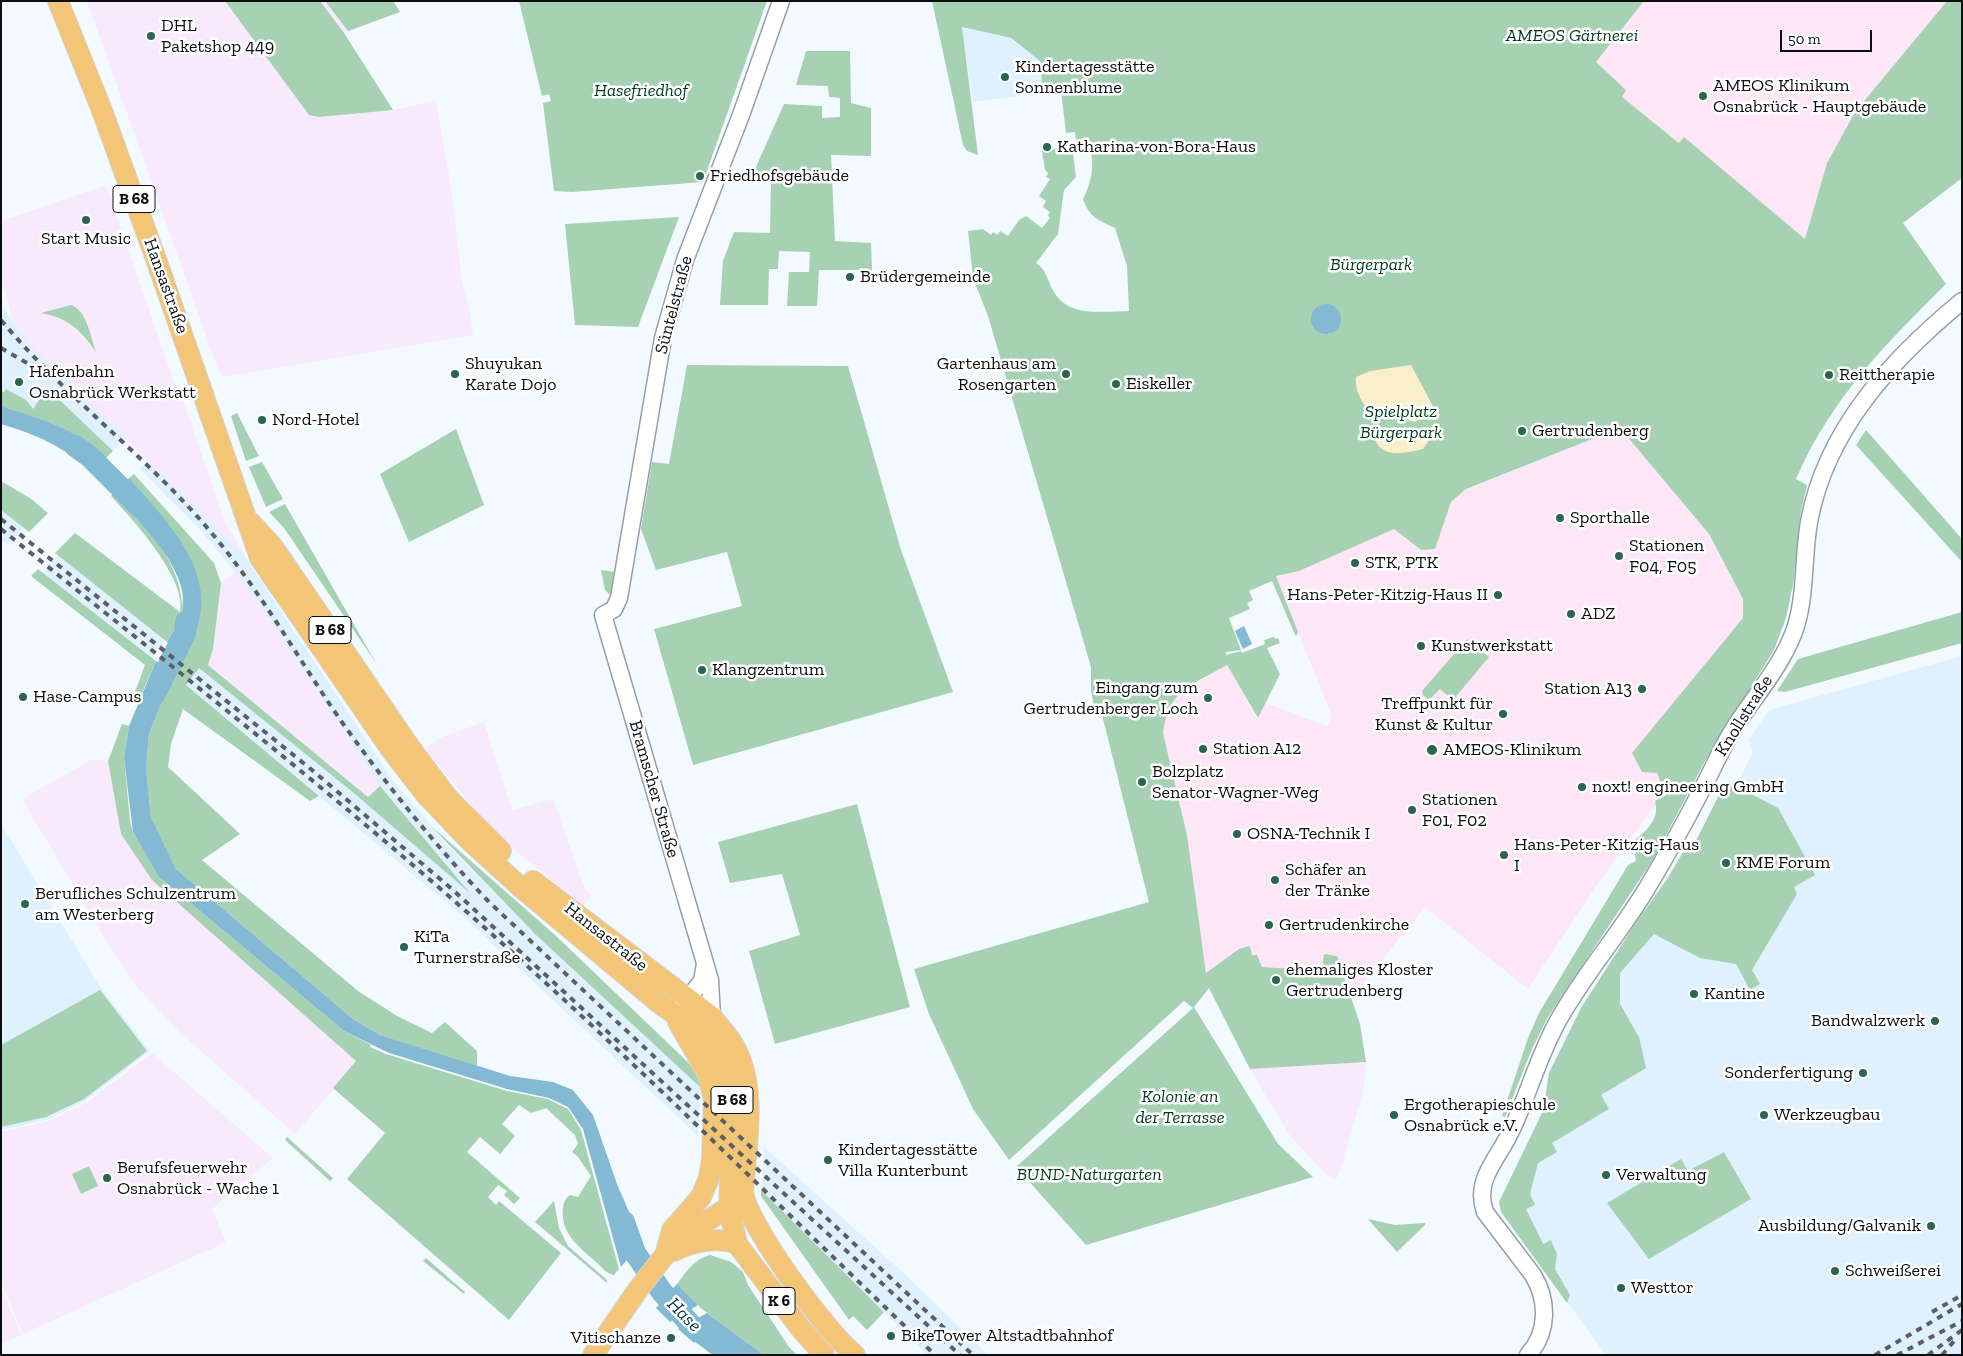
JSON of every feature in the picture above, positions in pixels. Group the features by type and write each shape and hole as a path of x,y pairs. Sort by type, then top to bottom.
{"main road":[{"name":"Hansastraße","path":"58,1 120,161 260,558 392,751 427,796 469,840 517,884 674,1015 704,1036 720,1054 730,1079 733,1106 729,1208"},
{"name":"Hansastraße","path":"247,518 273,547 409,746 448,798 490,842 535,883 712,1018 730,1039 740,1060 746,1084 748,1119 742,1193"},
{"name":"Hansastraße","path":"674,1015 708,1074 714,1100 712,1159 709,1178 696,1203"},
{"name":"B 68","path":"593,1355 638,1289 664,1257 683,1238 737,1202 742,1193"},
{"name":"K 6","path":"742,1193 746,1207 758,1229 820,1318 855,1355"},
{"path":"696,1203 712,1201 729,1208"},
{"name":"B 68","path":"664,1257 672,1230 696,1203"},
{"name":"K 6","path":"729,1208 747,1218 758,1229"},
{"name":"K 6","path":"729,1208 737,1244 801,1329 824,1355"},
{"path":"664,1257 680,1248 711,1240 730,1241 737,1244"}],"street":[{"name":"Süntelstraße","path":"603,615 614,609 619,598 662,338 672,303 685,260 741,115 781,1"},
{"name":"Knollstraße","path":"1528,1355 1542,1332 1544,1320 1539,1286 1485,1212 1481,1200 1486,1174 1509,1136 1537,1065 1557,1022 1584,978 1648,886 1731,732 1783,654 1797,617 1809,523 1815,495 1825,465 1839,437 1894,363 1928,329 1962,301"},
{"name":"Bramscher Straße","path":"603,615 706,962 712,987 710,1009 712,1018"},
{"path":"674,1015 702,981 706,962"}],"shaded area":[{"path":"87,1 393,1 400,12 344,33 393,110 436,100 450,181 462,281 473,335 224,377 219,372"},
{"path":"1644,1 1947,1 1855,112 1827,163 1805,239 1685,138 1680,143 1621,97 1626,90 1596,62"},
{"name":"Kindertagesstätte Sonnenblume","path":"961,27 1010,38 1040,61 1043,93 973,102"},
{"path":"106,185 225,522 244,555 36,351 12,319 6,294 1,283 1,221"},
{"path":"1,305 36,351 126,438 113,451 47,389 33,410 6,389 4,392 1,391"},
{"name":"AMEOS-Klinikum","path":"1620,428 1709,534 1743,599 1743,618 1683,768 1596,886 1528,989 1425,907 1362,985 1350,995 1360,1024 1366,1062 1250,1069 1209,988 1187,835 1163,733 1165,716 1171,701 1178,694 1227,665 1257,718 1266,703 1327,726 1332,716 1275,576 1299,571 1394,529 1421,550 1446,514 1451,502 1467,489"},
{"path":"149,461 244,555 392,779 447,845 535,934 701,1088 698,1136 464,917 186,685 199,668 355,794 467,889 380,786 251,592 204,534 140,469"},
{"path":"1,510 23,527 8,545 1,539"},
{"path":"58,555 165,641 152,657 43,573"},
{"path":"235,572 251,592 380,786 369,797 208,665 213,649 221,583"},
{"path":"1962,656 1962,1355 1606,1355 1501,1212 1499,1202 1543,1111 1549,1073 1581,1008 1637,921 1667,879 1688,844 1697,839 1726,781 1736,785 1753,753 1749,740 1769,710"},
{"path":"484,722 512,810 553,799 585,889 592,894 583,906 506,843 484,820 427,752 428,746 442,737"},
{"path":"93,759 108,761 121,834 217,938 357,1062 295,1134 178,1031 139,989 110,947 22,799"},
{"name":"Berufliches Schulzentrum am Westerberg","path":"1,824 101,988 150,1051 85,1101 49,1119 1,1130"},
{"path":"152,1053 273,1158 212,1209 226,1242 23,1334 1,1282 1,1132 49,1121 86,1103"},
{"path":"1366,1062 1364,1086 1359,1106 1338,1177 1334,1179 1329,1177 1290,1136 1250,1069"},
{"path":"764,1147 907,1276 988,1355 927,1355 761,1190"},
{"path":"1,1287 22,1335 1,1344"}],"green space":[{"path":"225,1 320,1 344,33 393,110 319,117 309,115"},
{"path":"325,1 393,1 400,12 348,31"},
{"name":"Hasefriedhof","path":"519,1 767,1 703,182 572,192 554,191 543,103 551,101 549,94 542,96"},
{"name":"Bürgerpark","path":"932,1 1644,1 1596,62 1626,90 1622,97 1679,143 1684,137 1805,239 1827,163 1855,112 1947,1 1962,1 1962,178 1903,223 1946,284 1901,329 1861,374 1826,423 1810,450 1796,479 1807,485 1801,511 1793,585 1786,618 1774,650 1705,761 1654,858 1548,1017 1532,1049 1505,1117 1502,1116 1528,1038 1539,1013 1628,865 1636,861 1633,841 1647,829 1654,819 1656,813 1655,801 1666,795 1657,773 1642,772 1632,753 1743,618 1743,599 1709,534 1620,428 1466,489 1451,502 1435,549 1421,550 1394,529 1299,571 1276,576 1298,632 1296,637 1272,581 1249,591 1253,600 1247,603 1250,609 1229,618 1241,650 1226,652 1226,655 1241,651 1242,653 1265,644 1264,640 1274,637 1275,639 1278,638 1280,643 1267,648 1280,674 1258,718 1227,665 1184,690 1170,706 1163,733 1187,835 1206,973 1239,949 1250,946 1252,955 1257,955 1262,967 1322,971 1324,954 1337,956 1360,1024 1366,1062 1250,1069 1209,988 1194,1007 1278,1144 1313,1177 1086,1245 1016,1167 1193,1008 1184,1001 1009,1160 973,1109 929,1014 914,969 1149,902 1102,715 1095,712 1091,690 1091,667 988,316 973,278 968,231 983,229 991,235 993,232 997,235 1000,231 1008,236 1019,220 1026,216 1042,228 1050,218 1048,215 1050,212 1043,207 1046,201 1039,196 1050,179 1046,177 1048,173 1045,170 1042,151 1072,147 1076,177 1064,190 1058,234 1036,263 1045,273 1054,292 1068,306 1098,312 1129,311 1127,266 1115,228 1095,218 1083,199 1091,176 1091,152 1077,147 1075,132 1066,133 1061,91 1043,93 1040,61 1011,38 962,27 978,155 967,151 963,145"},
{"path":"806,51 850,51 851,103 871,108 871,156 831,155 835,241 871,243 872,270 819,270 817,306 787,306 789,272 809,272 810,252 779,251 778,269 769,269 768,305 720,305 723,261 734,232 770,233 771,181 752,176 784,104 822,106 822,118 840,117 840,98 829,97 828,86 796,85"},
{"path":"679,217 638,327 575,325 565,224"},
{"path":"71,305 81,312 85,318 96,352 85,337 73,326 59,318 41,313"},
{"path":"687,365 848,366 901,550 953,692 693,765 654,629 742,606 727,552 656,570 641,529 652,462 669,464"},
{"path":"47,388 113,451 107,457 82,438 69,431 44,420 1,406 1,391 4,392 6,389 26,400 33,409"},
{"path":"237,413 259,456 246,461 231,416"},
{"path":"456,429 484,505 409,542 380,474"},
{"path":"1866,430 1962,539 1962,562 1856,445"},
{"path":"262,462 283,499 266,507 249,467"},
{"path":"134,474 214,563 221,583 213,649 208,665 368,797 380,786 470,893 355,794 199,668 186,685 319,796 310,801 183,709 171,744 168,767 240,834 202,860 358,991 397,1016 432,1033 445,1022 477,1051 477,1066 380,1035 353,1019 176,869 151,818 146,768 149,734 173,674 187,648 176,626 167,642 55,553 75,533 180,612 180,598 167,566 132,519 111,496 113,493 150,533 170,562 177,578 181,595 182,614 185,549 129,478"},
{"path":"1,481 30,498 48,513 29,532 1,510"},
{"path":"285,504 376,663 284,528 269,512"},
{"path":"38,569 156,661 138,702 132,700 145,665 31,576"},
{"path":"601,570 616,572 613,593 610,595 605,590"},
{"path":"1962,612 1962,643 1785,692 1777,691 1798,659"},
{"path":"1467,639 1489,657 1453,700 1440,689 1429,700 1423,695 1422,691"},
{"path":"122,724 129,726 124,758 130,821 133,832 158,876 344,1031 371,1045 370,1047 386,1054 507,1091 548,1099 568,1109 581,1130 619,1269 614,1275 606,1271 577,1244 564,1225 563,1208 565,1200 570,1195 578,1197 591,1176 578,1157 572,1152 578,1144 575,1135 546,1108 531,1113 519,1105 502,1124 515,1136 500,1154 480,1137 467,1152 520,1198 514,1204 504,1195 507,1191 498,1185 488,1197 496,1205 499,1201 561,1253 509,1320 347,1179 385,1133 333,1088 356,1061 152,880 121,834 108,761"},
{"path":"1726,781 1778,808 1815,875 1794,887 1797,894 1752,970 1760,984 1750,990 1736,964 1700,958 1654,934 1620,973 1620,1004 1639,1037 1646,1068 1601,1095 1609,1109 1552,1143 1557,1152 1538,1163 1530,1194 1535,1205 1526,1209 1543,1244 1551,1240 1557,1254 1555,1269 1570,1295 1567,1303 1501,1212 1499,1202 1543,1111 1549,1073 1581,1008 1637,921 1667,879 1688,844 1697,839"},
{"path":"857,804 910,1007 775,1044 749,951 800,935 782,874 730,883 718,842"},
{"path":"430,825 555,935 695,1069 701,1088 535,934"},
{"path":"100,990 147,1051 84,1099 46,1117 1,1127 1,1045"},
{"path":"287,1137 333,1178 330,1181 285,1140"},
{"path":"1724,1152 1751,1199 1649,1259 1607,1203 1681,1159 1688,1171"},
{"path":"89,1166 98,1186 81,1194 72,1174"},
{"path":"761,1190 884,1312 867,1330 853,1316 849,1320 761,1196"},
{"path":"554,1201 559,1228 568,1246 607,1280 607,1283 535,1222"},
{"path":"1368,1219 1395,1225 1425,1223 1425,1225 1397,1252"},
{"path":"710,1255 731,1262 743,1272 748,1285 789,1347 797,1355 764,1355 702,1309 677,1284 695,1263"},
{"path":"426,1258 465,1292 464,1294 423,1261"}],"sand":[{"path":"1411,365 1435,410 1414,422 1392,415 1380,418 1370,411 1359,395 1356,377 1370,371"},
{"path":"1430,432 1430,439 1423,449 1409,452 1396,453 1383,450 1375,440 1407,433"}],"water":[{"path":"1326,304 1336,309 1341,319 1336,329 1326,334 1316,329 1311,319 1316,309"},
{"path":"1,406 57,425 95,447 107,457 91,472 71,455 49,442 1,424"},
{"path":"129,478 171,528 184,546 194,565 200,585 201,606 197,628 183,655 167,642 182,614 183,598 180,581 172,565 149,533 113,493"},
{"path":"1244,626 1252,644 1243,649 1235,631"},
{"path":"156,661 173,674 149,734 146,768 151,818 176,869 353,1019 380,1035 510,1076 553,1082 573,1090 593,1115 617,1184 642,1242 621,1267 583,1129 568,1107 549,1098 507,1089 389,1053 344,1031 158,876 133,832 124,758 129,726"},
{"path":"677,1284 698,1305 670,1322 656,1308"},
{"path":"707,1313 764,1355 726,1355 700,1335 694,1343 678,1329"}],"waterway":[{"path":"75,446 89,456 141,508"},
{"path":"154,695 185,633 186,622"},
{"name":"Hase","path":"624,1222 635,1253 662,1292 691,1325 731,1355"}],"railway":[{"path":"1,320 27,350 142,460 198,517 254,588 339,718 374,766 429,835 489,902 973,1355"},
{"path":"1,348 39,370"},
{"path":"1,519 312,770 453,890 960,1355"},
{"path":"1,529 312,780 494,936 661,1091 935,1355"},
{"path":"1932,1312 1962,1295"},
{"path":"1875,1355 1962,1304"},
{"path":"1897,1355 1962,1321"},
{"path":"1928,1355 1962,1330"},
{"path":"1942,1355 1955,1340"}],"place":[{"name":"DHL Paketshop 449","path":"151,36"},
{"name":"Kindertagesstätte Sonnenblume","path":"1005,77"},
{"name":"AMEOS Klinikum Osnabrück - Hauptgebäude","path":"1703,96"},
{"name":"Katharina-von-Bora-Haus","path":"1047,147"},
{"name":"Friedhofsgebäude","path":"700,176"},
{"name":"Start Music","path":"86,220"},
{"name":"Brüdergemeinde","path":"850,277"},
{"name":"Shuyukan Karate Dojo","path":"455,374"},
{"name":"Gartenhaus am Rosengarten","path":"1066,374"},
{"name":"Reittherapie","path":"1829,375"},
{"name":"Hafenbahn Osnabrück Werkstatt","path":"19,382"},
{"name":"Eiskeller","path":"1116,384"},
{"name":"Nord-Hotel","path":"262,420"},
{"name":"Gertrudenberg","path":"1522,431"},
{"name":"Sporthalle","path":"1560,518"},
{"name":"Stationen F04, F05","path":"1619,556"},
{"name":"STK, PTK","path":"1355,563"},
{"name":"Hans-Peter-Kitzig-Haus II","path":"1498,595"},
{"name":"ADZ","path":"1571,614"},
{"name":"Kunstwerkstatt","path":"1421,646"},
{"name":"Klangzentrum","path":"702,670"},
{"name":"Station A13","path":"1642,689"},
{"name":"Hase-Campus","path":"23,697"},
{"name":"Eingang zum Gertrudenberger Loch","path":"1208,698"},
{"name":"Treffpunkt für Kunst & Kultur","path":"1503,714"},
{"name":"Station A12","path":"1203,749"},
{"name":"AMEOS-Klinikum","path":"1432,750"},
{"name":"Bolzplatz Senator-Wagner-Weg","path":"1142,782"},
{"name":"noxt! engineering GmbH","path":"1582,787"},
{"name":"Stationen F01, F02","path":"1412,810"},
{"name":"OSNA-Technik I","path":"1237,834"},
{"name":"Hans-Peter-Kitzig-Haus I","path":"1504,855"},
{"name":"KME Forum","path":"1726,863"},
{"name":"Schäfer an der Tränke","path":"1275,880"},
{"name":"Berufliches Schulzentrum am Westerberg","path":"25,904"},
{"name":"Gertrudenkirche","path":"1269,925"},
{"name":"KiTa Turnerstraße","path":"404,947"},
{"name":"ehemaliges Kloster Gertrudenberg","path":"1276,980"},
{"name":"Kantine","path":"1694,994"},
{"name":"Bandwalzwerk","path":"1935,1021"},
{"name":"Sonderfertigung","path":"1863,1073"},
{"name":"Ergotherapieschule Osnabrück e.V.","path":"1394,1115"},
{"name":"Werkzeugbau","path":"1764,1115"},
{"name":"Kindertagesstätte Villa Kunterbunt","path":"828,1160"},
{"name":"Verwaltung","path":"1606,1175"},
{"name":"Berufsfeuerwehr Osnabrück - Wache 1","path":"107,1178"},
{"name":"Ausbildung/Galvanik","path":"1931,1226"},
{"name":"Schweißerei","path":"1835,1271"},
{"name":"Westtor","path":"1621,1288"},
{"name":"BikeTower Altstadtbahnhof","path":"891,1336"},
{"name":"Vitischanze","path":"671,1338"}],"park label":[{"name":"AMEOS Gärtnerei","path":"1572,36"},
{"name":"Spielplatz Bürgerpark","path":"1401,422"},
{"name":"Kolonie an der Terrasse","path":"1180,1107"},
{"name":"BUND-Naturgarten","path":"1089,1175"}]}
